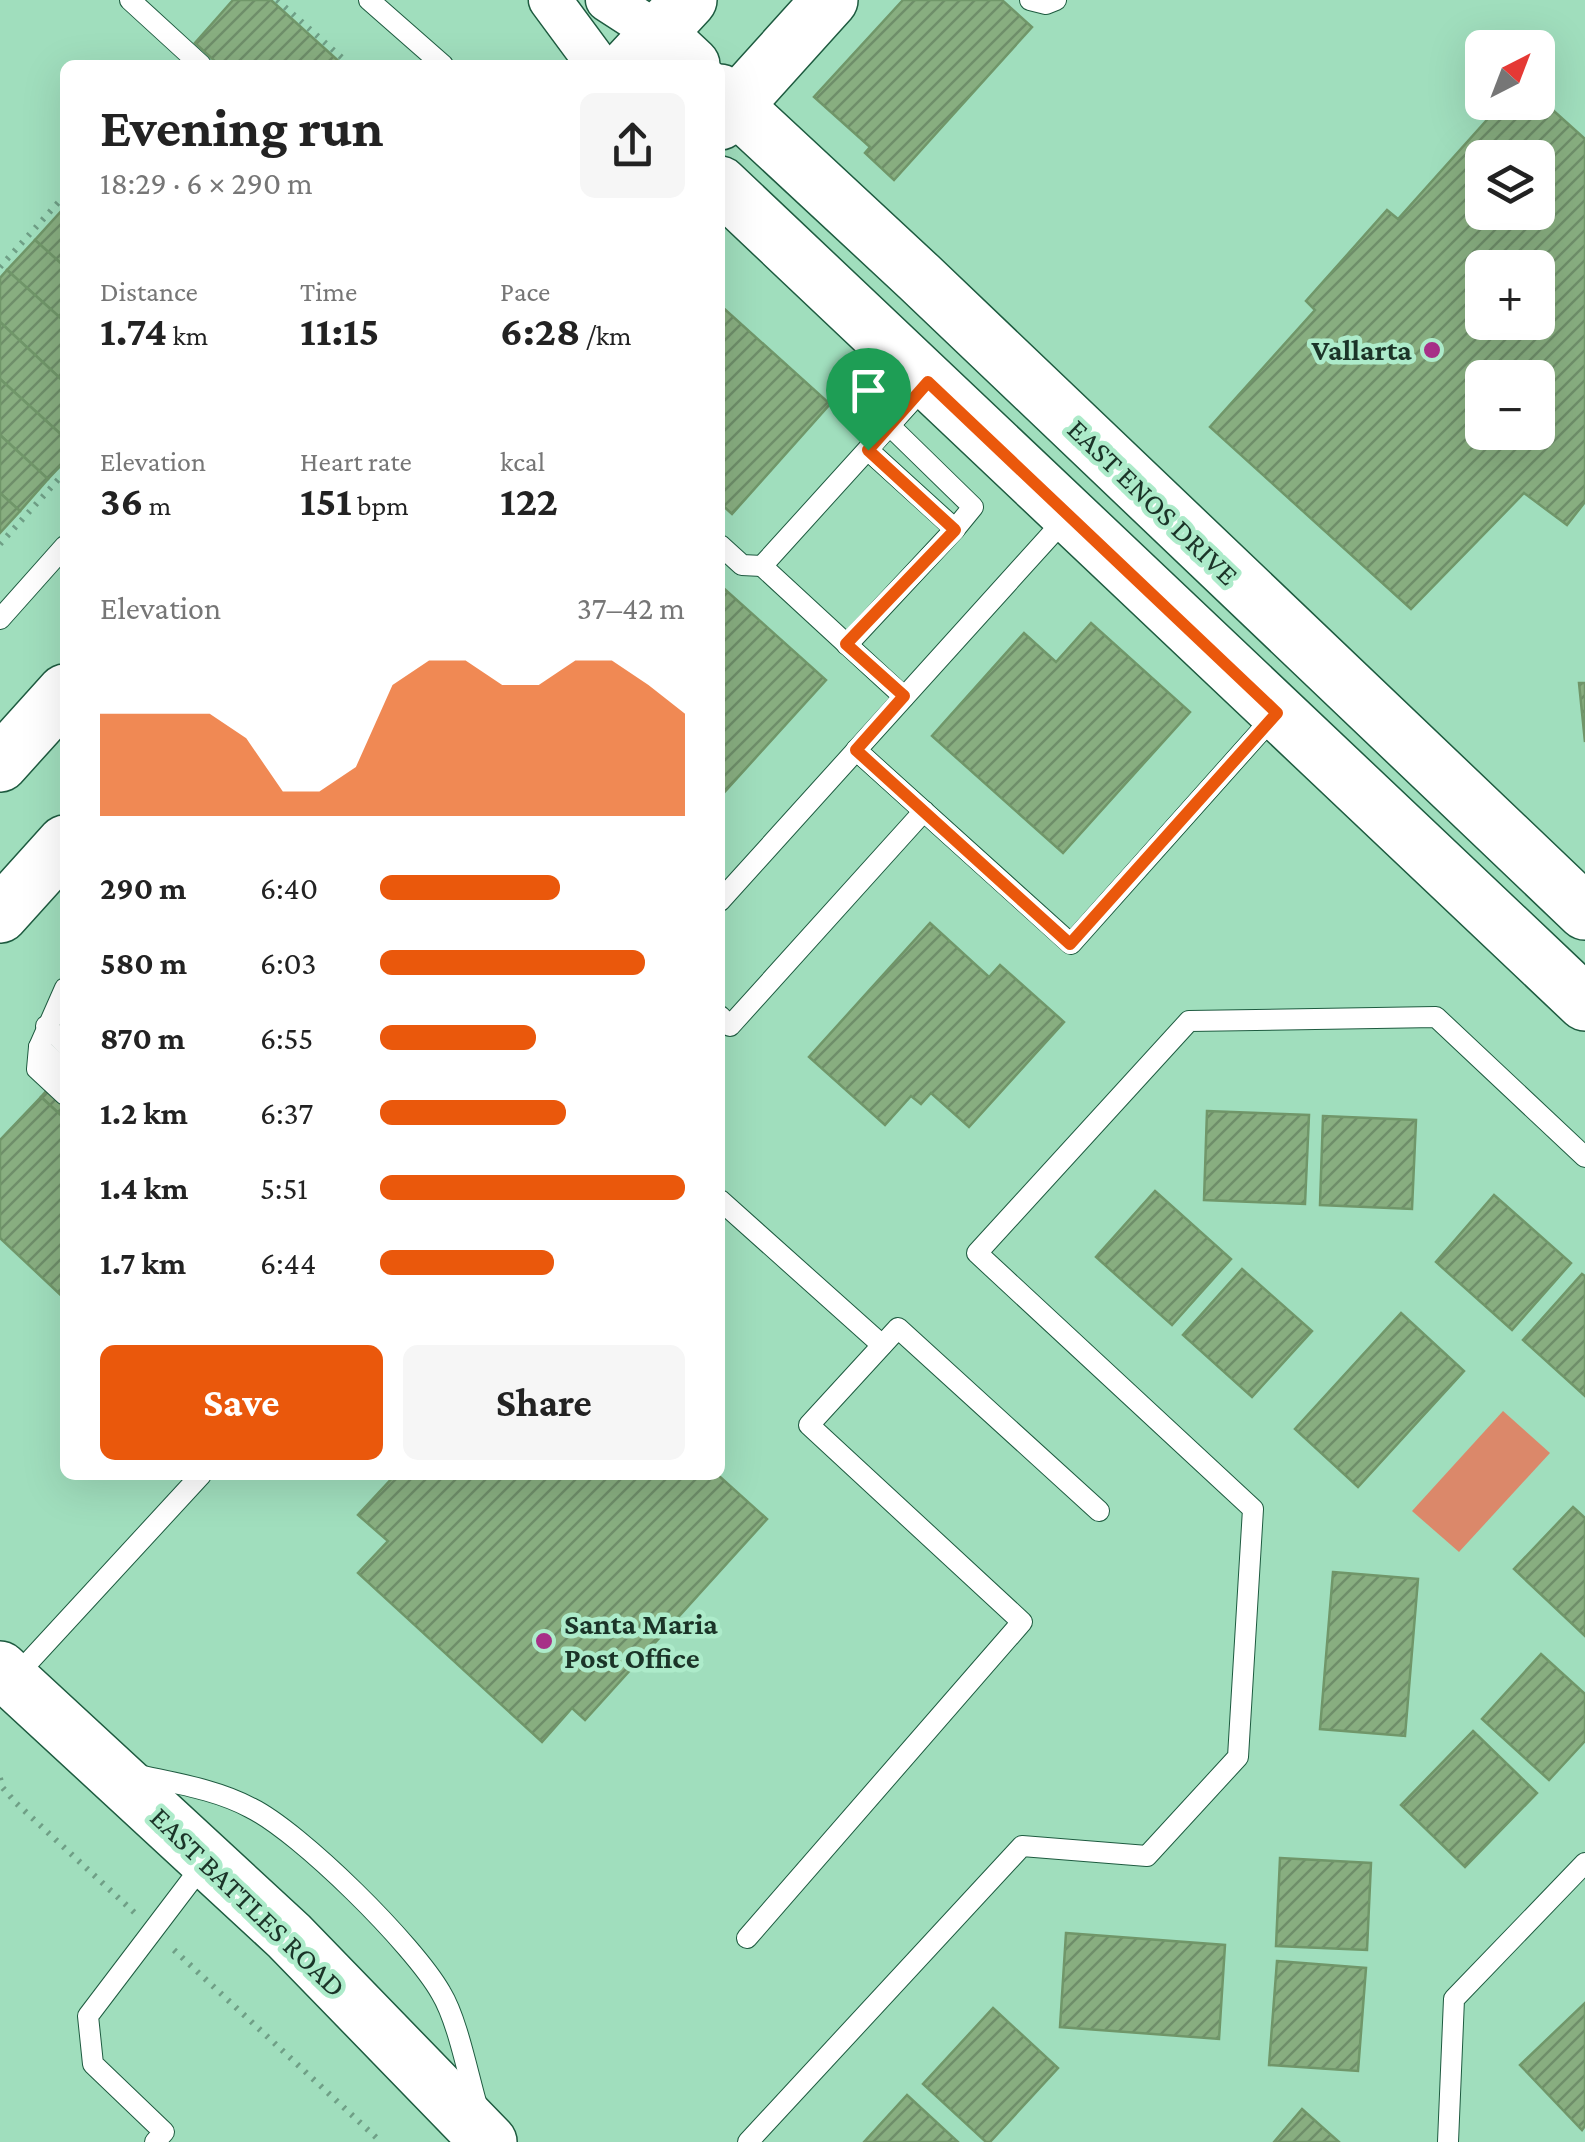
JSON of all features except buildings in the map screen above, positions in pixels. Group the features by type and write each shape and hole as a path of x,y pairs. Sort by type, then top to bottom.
{"street":[{"path":"550,0 594,60"},
{"path":"607,0 667,41"},
{"path":"725,107 830,0"},
{"name":"EAST ENOS DRIVE","path":"725,107 919,277 1585,912"},
{"path":"725,189 1585,1003"},
{"path":"0,764 60,698"},
{"path":"0,915 60,849"},
{"name":"EAST BATTLES ROAD","path":"4,1680 290,1936 488,2141"}],"lane":[{"path":"130,0 196,60"},
{"path":"369,0 437,60"},
{"path":"1030,0 1046,4 1056,0"},
{"path":"762,566 928,382"},
{"path":"846,644 973,507 889,426"},
{"path":"868,450 955,530"},
{"path":"725,895 1069,516"},
{"path":"725,550 742,565 762,566 904,696"},
{"path":"0,618 60,552"},
{"path":"856,750 1070,944 1277,713"},
{"path":"725,1021 730,1026 924,812"},
{"path":"57,1009 37,1069 60,1090"},
{"path":"748,2142 1022,1846 1147,1856 1238,1757 1254,1508 977,1253 1189,1021 1436,1016 1585,1157"},
{"path":"725,1204 882,1345"},
{"path":"747,1938 1022,1622 809,1425 898,1328 1099,1511"},
{"path":"4,1680 196,1480"},
{"path":"103,1766 228,1798 252,1808 275,1822 347,1886 423,1964 444,1996 488,2141"},
{"path":"155,2142 164,2132 93,2064 88,2016 207,1860"},
{"path":"1448,2142 1454,1999 1585,1864"}],"path":[{"path":"277,0 344,60"},
{"path":"0,267 60,201"},
{"path":"0,544 60,478"},
{"path":"0,1778 2,1787 16,1803 382,2142"}],"shaded area":[{"path":"1503,1411 1550,1453 1459,1552 1412,1511"}],"place":[{"name":"Vallarta","path":"1432,350"},
{"name":"Santa Maria Post Office","path":"544,1641"}],"route":[{"path":"928,382 1277,713 1070,944 856,750 904,696 846,644 955,530 868,450 928,382"}]}
